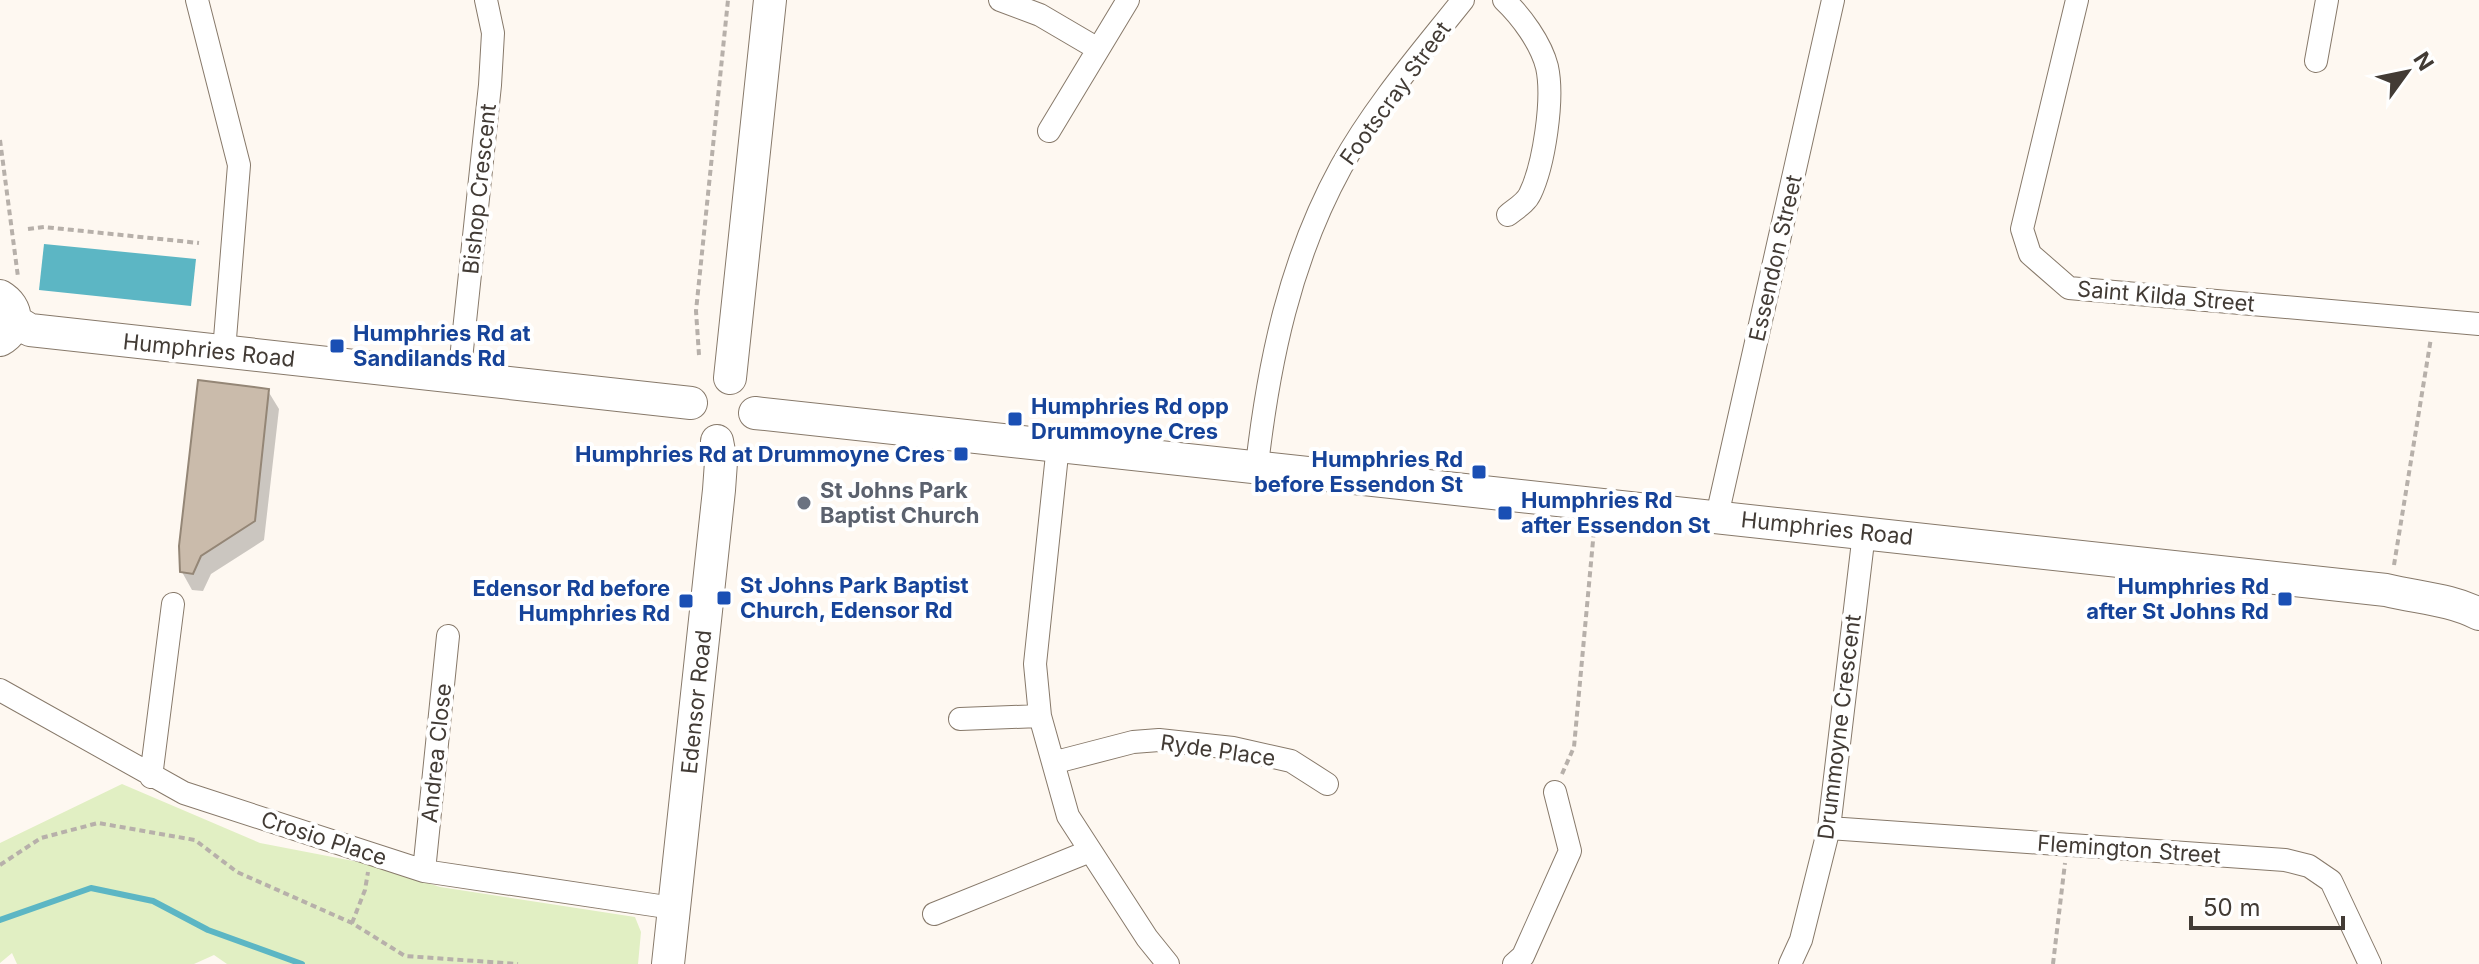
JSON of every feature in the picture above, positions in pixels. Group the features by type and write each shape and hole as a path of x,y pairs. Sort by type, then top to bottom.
{"main road":[{"path":"730,378 770,0"},
{"name":"Humphries Road","path":"8,309 30,330 691,403"},
{"path":"730,378 748,391 755,413 752,423 738,438 717,441 695,426 691,403 699,387 708,381 730,378"},
{"name":"Humphries Road","path":"755,413 1257,465 2386,590 2420,599 2456,602 2479,614"},
{"name":"Edensor Road","path":"668,964 719,490 721,462 717,441"},
{"name":"Humphries Road","path":"2420,599 2444,620 2479,634"}],"street":[{"path":"197,0 239,165 224,351"},
{"name":"Bishop Crescent","path":"459,378 490,85 493,33 486,0"},
{"path":"1000,0 1040,15 1098,49"},
{"path":"1049,131 1128,0"},
{"name":"Footscray Street","path":"1257,465 1267,378 1280,319 1319,212 1341,167 1370,121 1463,0"},
{"path":"1504,0 1530,31 1547,65 1549,100 1537,173 1529,198 1508,215"},
{"name":"Essendon Street","path":"1717,516 1833,0"},
{"name":"Saint Kilda Street","path":"2077,0 2022,229 2030,254 2069,288 2479,324"},
{"path":"2316,61 2327,0"},
{"path":"1058,445 1035,664 1040,716 1056,762 1068,816 1168,964"},
{"name":"Drummoyne Crescent","path":"1790,964 1801,940 1829,828 1864,533"},
{"path":"151,777 173,604"},
{"name":"Andrea Close","path":"424,871 448,636"},
{"name":"Crosio Place","path":"0,690 184,793 424,871 673,908"},
{"path":"960,719 1040,716"},
{"name":"Ryde Place","path":"1056,762 1133,742 1159,740 1233,748 1291,761 1327,784"},
{"path":"1514,964 1523,956 1570,851 1555,792"},
{"name":"Flemington Street","path":"1829,828 2285,860 2309,866 2331,881 2370,964"},
{"path":"934,914 1090,851"}],"path":[{"path":"699,355 696,311 728,0"},
{"path":"0,140 8,309"},
{"path":"28,229 44,227 199,243"},
{"path":"2394,565 2433,320"},
{"path":"1555,792 1574,747 1593,528"},
{"path":"0,865 41,838 98,823 195,840 237,872 352,923 405,956 518,964"},
{"path":"2053,964 2067,844"},
{"path":"352,923 365,890 369,852"}],"green space":[{"path":"122,784 260,843 369,864 440,887 635,917 641,932 638,964 227,964 214,955 194,964 17,964 12,953 0,963 0,843"}],"water":[{"path":"44,244 196,259 191,306 39,290"}],"building":[{"path":"198,380 269,389 255,521 201,556 193,574 180,572 179,546"}],"waterway":[{"path":"0,920 91,888 153,901 208,930 302,964"}],"place":[{"name":"Humphries Rd at Sandilands Rd","path":"337,346"},
{"name":"Humphries Rd opp Drummoyne Cres","path":"1015,419"},
{"name":"Humphries Rd at Drummoyne Cres","path":"961,454"},
{"name":"Humphries Rd before Essendon St","path":"1479,472"},
{"name":"St Johns Park Baptist Church","path":"804,503"},
{"name":"Humphries Rd after Essendon St","path":"1505,513"},
{"name":"St Johns Park Baptist Church, Edensor Rd","path":"724,598"},
{"name":"Humphries Rd after St Johns Rd","path":"2285,599"},
{"name":"Edensor Rd before Humphries Rd","path":"686,601"}]}
